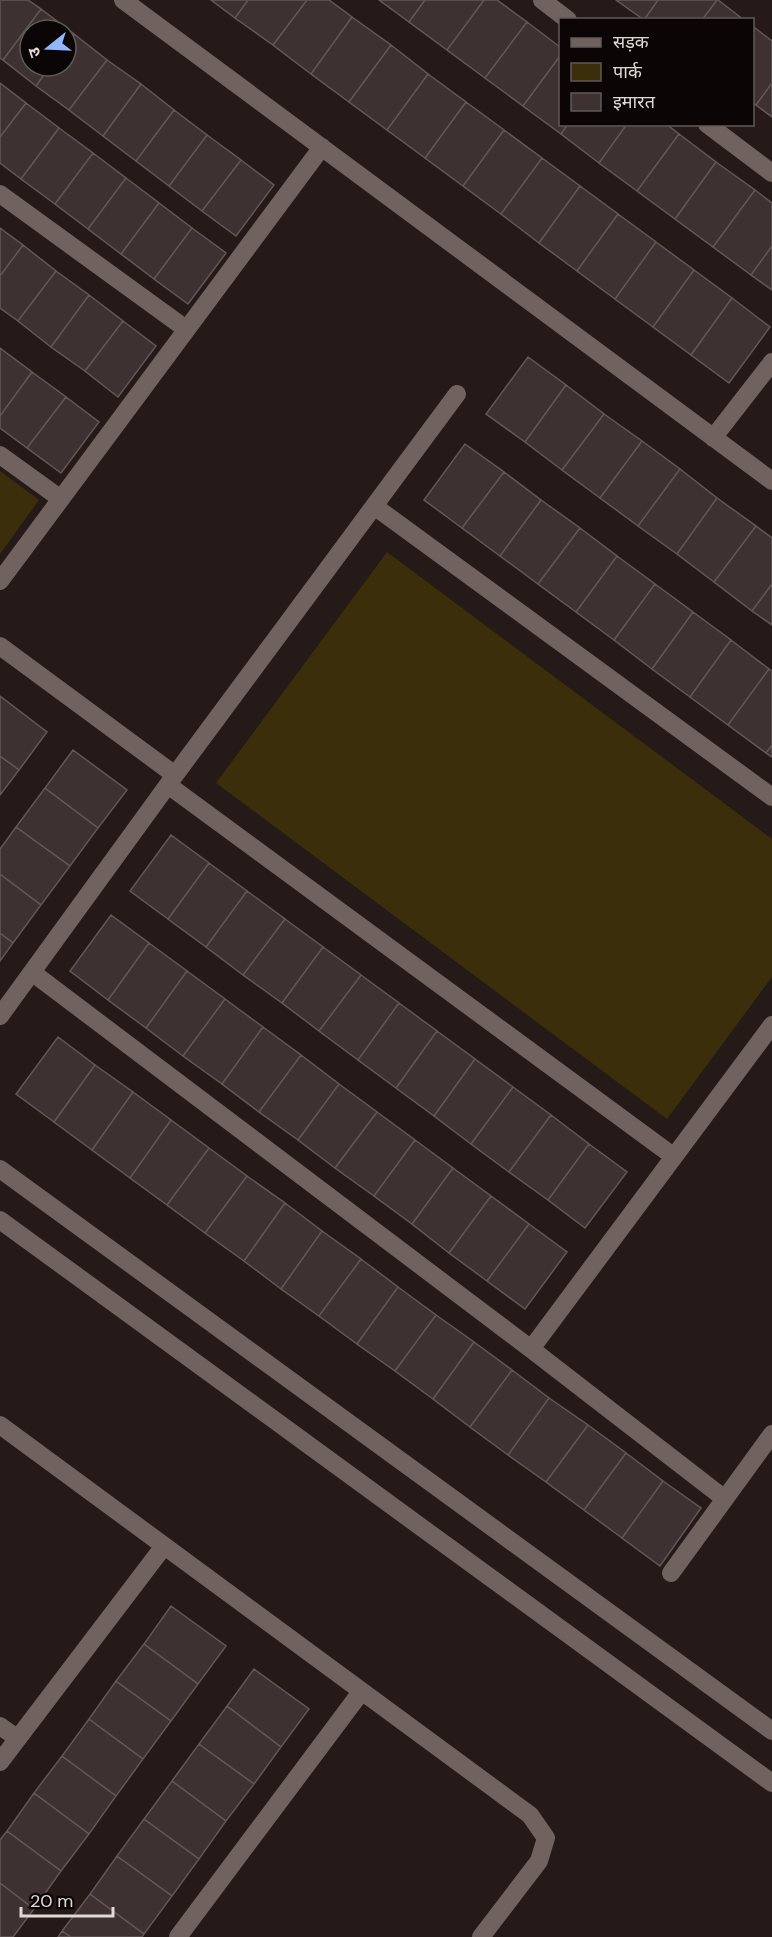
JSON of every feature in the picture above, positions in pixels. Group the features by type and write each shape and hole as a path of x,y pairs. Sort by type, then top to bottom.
{"street":[{"path":"123,0 772,481"},
{"path":"542,0 565,18"},
{"path":"710,126 772,173"},
{"path":"0,581 322,147"},
{"path":"0,194 186,329"},
{"path":"714,438 772,362"},
{"path":"0,1016 171,780 457,394"},
{"path":"0,455 61,499"},
{"path":"374,506 772,797"},
{"path":"0,646 171,780 673,1156"},
{"path":"33,973 531,1349 725,1499"},
{"path":"531,1349 772,1025"},
{"path":"0,1169 772,1731"},
{"path":"0,1221 772,1783"},
{"path":"0,1425 530,1815 546,1838 539,1861 481,1937"},
{"path":"671,1573 772,1434"},
{"path":"0,1762 164,1546"},
{"path":"178,1937 361,1692"},
{"path":"0,1726 17,1738"}],"green space":[{"path":"0,471 39,500 0,554"},
{"path":"387,552 772,839 772,977 667,1119 216,783"}],"building":[{"path":"0,0 28,0 41,9 34,18 18,18 18,40 3,60 0,58"},
{"path":"211,0 248,0 235,18"},
{"path":"248,0 307,0 273,45 235,18"},
{"path":"307,0 329,0 352,17 311,74 273,45"},
{"path":"379,0 425,0 409,22"},
{"path":"425,0 484,0 447,50 409,22"},
{"path":"484,0 497,0 527,22 485,78 447,50"},
{"path":"616,0 658,0 645,18 641,18"},
{"path":"658,0 717,0 704,18 645,18"},
{"path":"718,0 741,18 704,18"},
{"path":"41,9 53,18 34,18"},
{"path":"352,17 391,45 349,102 311,74"},
{"path":"527,22 559,46 559,57 523,106 485,78"},
{"path":"754,29 772,41 772,83 756,105 754,104"},
{"path":"78,37 107,60 69,110 36,86 42,78 78,78"},
{"path":"18,40 18,72 3,60"},
{"path":"391,45 428,74 387,130 349,102"},
{"path":"559,57 559,126 567,126 561,134 523,106"},
{"path":"107,60 141,84 103,136 69,110"},
{"path":"428,74 466,102 425,158 387,130"},
{"path":"26,78 42,78 36,86"},
{"path":"0,83 26,103 0,137"},
{"path":"772,83 772,117 756,105"},
{"path":"141,84 174,110 136,161 103,136"},
{"path":"466,102 504,130 463,186 425,158"},
{"path":"26,103 59,128 21,179 0,163 0,137"},
{"path":"174,110 207,135 169,186 136,161"},
{"path":"567,126 626,126 599,163 561,134"},
{"path":"626,126 669,126 679,134 637,191 599,163"},
{"path":"59,128 93,153 55,204 21,179"},
{"path":"504,130 542,158 501,214 463,186"},
{"path":"679,134 716,162 675,219 637,191"},
{"path":"207,135 241,160 202,211 169,186"},
{"path":"93,153 126,178 88,229 55,204"},
{"path":"542,158 580,186 539,243 501,214"},
{"path":"241,160 274,185 236,236 202,211"},
{"path":"716,162 755,190 713,247 675,219"},
{"path":"126,178 159,203 121,254 88,229"},
{"path":"580,186 618,214 577,271 539,243"},
{"path":"755,190 772,203 772,246 751,275 713,247"},
{"path":"159,203 192,228 154,279 121,254"},
{"path":"618,214 656,242 615,299 577,271"},
{"path":"0,228 23,245 0,276"},
{"path":"192,228 226,253 188,304 154,279"},
{"path":"656,242 694,270 653,327 615,299"},
{"path":"23,245 56,271 18,321 0,308 0,276"},
{"path":"772,246 772,290 751,275"},
{"path":"694,270 732,298 691,355 653,327"},
{"path":"56,271 89,295 51,347 18,321"},
{"path":"89,295 123,321 85,371 51,347"},
{"path":"732,298 770,327 729,383 691,355"},
{"path":"123,321 156,346 118,397 85,371"},
{"path":"0,348 32,372 0,416"},
{"path":"528,357 566,385 525,442 486,414"},
{"path":"32,372 66,397 27,448 0,428 0,416"},
{"path":"566,385 604,414 562,470 525,442"},
{"path":"66,397 99,422 61,473 27,448"},
{"path":"604,414 642,441 600,498 562,470"},
{"path":"642,441 680,469 638,526 600,498"},
{"path":"465,444 504,472 462,528 424,500"},
{"path":"680,469 717,498 677,554 638,526"},
{"path":"504,472 541,500 500,556 462,528"},
{"path":"717,498 756,526 714,582 677,554"},
{"path":"541,500 580,528 538,584 500,556"},
{"path":"756,526 772,538 772,584 752,611 714,582"},
{"path":"580,528 617,556 576,612 538,584"},
{"path":"617,556 655,584 614,640 576,612"},
{"path":"655,584 693,612 652,669 614,640"},
{"path":"772,584 772,625 752,611"},
{"path":"693,612 731,640 690,697 652,669"},
{"path":"731,640 769,669 728,725 690,697"},
{"path":"769,669 772,671 772,745 766,753 728,725"},
{"path":"0,696 47,732 19,770 0,756"},
{"path":"772,745 772,757 766,753"},
{"path":"73,750 127,790 98,828 45,788"},
{"path":"0,756 19,770 0,795"},
{"path":"45,788 98,828 70,866 16,827"},
{"path":"16,827 70,866 41,905 0,874 0,849"},
{"path":"171,835 209,863 168,919 130,891"},
{"path":"209,863 247,891 206,947 168,919"},
{"path":"0,874 41,905 13,943 0,933"},
{"path":"247,891 285,919 243,975 206,947"},
{"path":"111,915 149,943 108,1000 70,971"},
{"path":"285,919 323,947 282,1003 243,975"},
{"path":"0,933 13,943 0,961"},
{"path":"149,943 187,971 146,1028 108,1000"},
{"path":"323,947 361,975 319,1031 282,1003"},
{"path":"187,971 225,999 183,1056 146,1028"},
{"path":"361,975 399,1003 358,1060 319,1031"},
{"path":"225,999 263,1027 222,1084 183,1056"},
{"path":"399,1003 437,1031 396,1088 358,1060"},
{"path":"263,1027 301,1055 259,1112 222,1084"},
{"path":"437,1031 475,1059 434,1116 396,1088"},
{"path":"58,1037 95,1065 54,1122 16,1094"},
{"path":"301,1055 339,1084 298,1140 259,1112"},
{"path":"475,1059 513,1087 471,1144 434,1116"},
{"path":"95,1065 133,1092 92,1150 54,1122"},
{"path":"339,1084 377,1112 335,1168 298,1140"},
{"path":"513,1087 551,1115 509,1172 471,1144"},
{"path":"133,1092 171,1120 130,1178 92,1150"},
{"path":"377,1112 415,1140 374,1196 335,1168"},
{"path":"551,1115 589,1144 548,1200 509,1172"},
{"path":"171,1120 209,1148 167,1205 130,1178"},
{"path":"415,1140 453,1168 412,1224 374,1196"},
{"path":"589,1144 627,1172 585,1228 548,1200"},
{"path":"209,1148 247,1176 205,1233 167,1205"},
{"path":"453,1168 491,1196 449,1253 412,1224"},
{"path":"247,1176 285,1203 244,1261 205,1233"},
{"path":"491,1196 529,1224 487,1281 449,1253"},
{"path":"285,1203 322,1231 281,1289 244,1261"},
{"path":"529,1224 567,1252 525,1309 487,1281"},
{"path":"322,1231 361,1259 319,1316 281,1289"},
{"path":"361,1259 398,1287 357,1344 319,1316"},
{"path":"398,1287 436,1315 395,1371 357,1344"},
{"path":"436,1315 474,1342 433,1399 395,1371"},
{"path":"474,1342 512,1370 470,1427 433,1399"},
{"path":"512,1370 549,1398 508,1455 470,1427"},
{"path":"549,1398 588,1425 546,1482 508,1455"},
{"path":"588,1425 626,1453 584,1510 546,1482"},
{"path":"626,1453 663,1481 622,1538 584,1510"},
{"path":"663,1481 701,1508 660,1566 622,1538"},
{"path":"171,1606 226,1646 198,1684 144,1644"},
{"path":"144,1644 198,1684 171,1721 116,1681"},
{"path":"254,1669 309,1709 281,1747 227,1706"},
{"path":"116,1681 171,1721 143,1759 89,1719"},
{"path":"227,1706 281,1747 254,1784 199,1744"},
{"path":"89,1719 143,1759 116,1796 62,1756"},
{"path":"199,1744 254,1784 226,1821 172,1781"},
{"path":"62,1756 116,1796 89,1834 34,1793"},
{"path":"172,1781 226,1821 199,1859 144,1819"},
{"path":"34,1793 89,1834 61,1871 7,1831"},
{"path":"144,1819 199,1859 172,1896 117,1856"},
{"path":"7,1831 61,1871 34,1909 0,1883 0,1840"},
{"path":"117,1856 172,1896 144,1934 90,1894"},
{"path":"0,1883 34,1909 13,1937 0,1937"},
{"path":"90,1894 144,1934 142,1937 71,1937 62,1931"},
{"path":"62,1931 71,1937 58,1937"}]}
